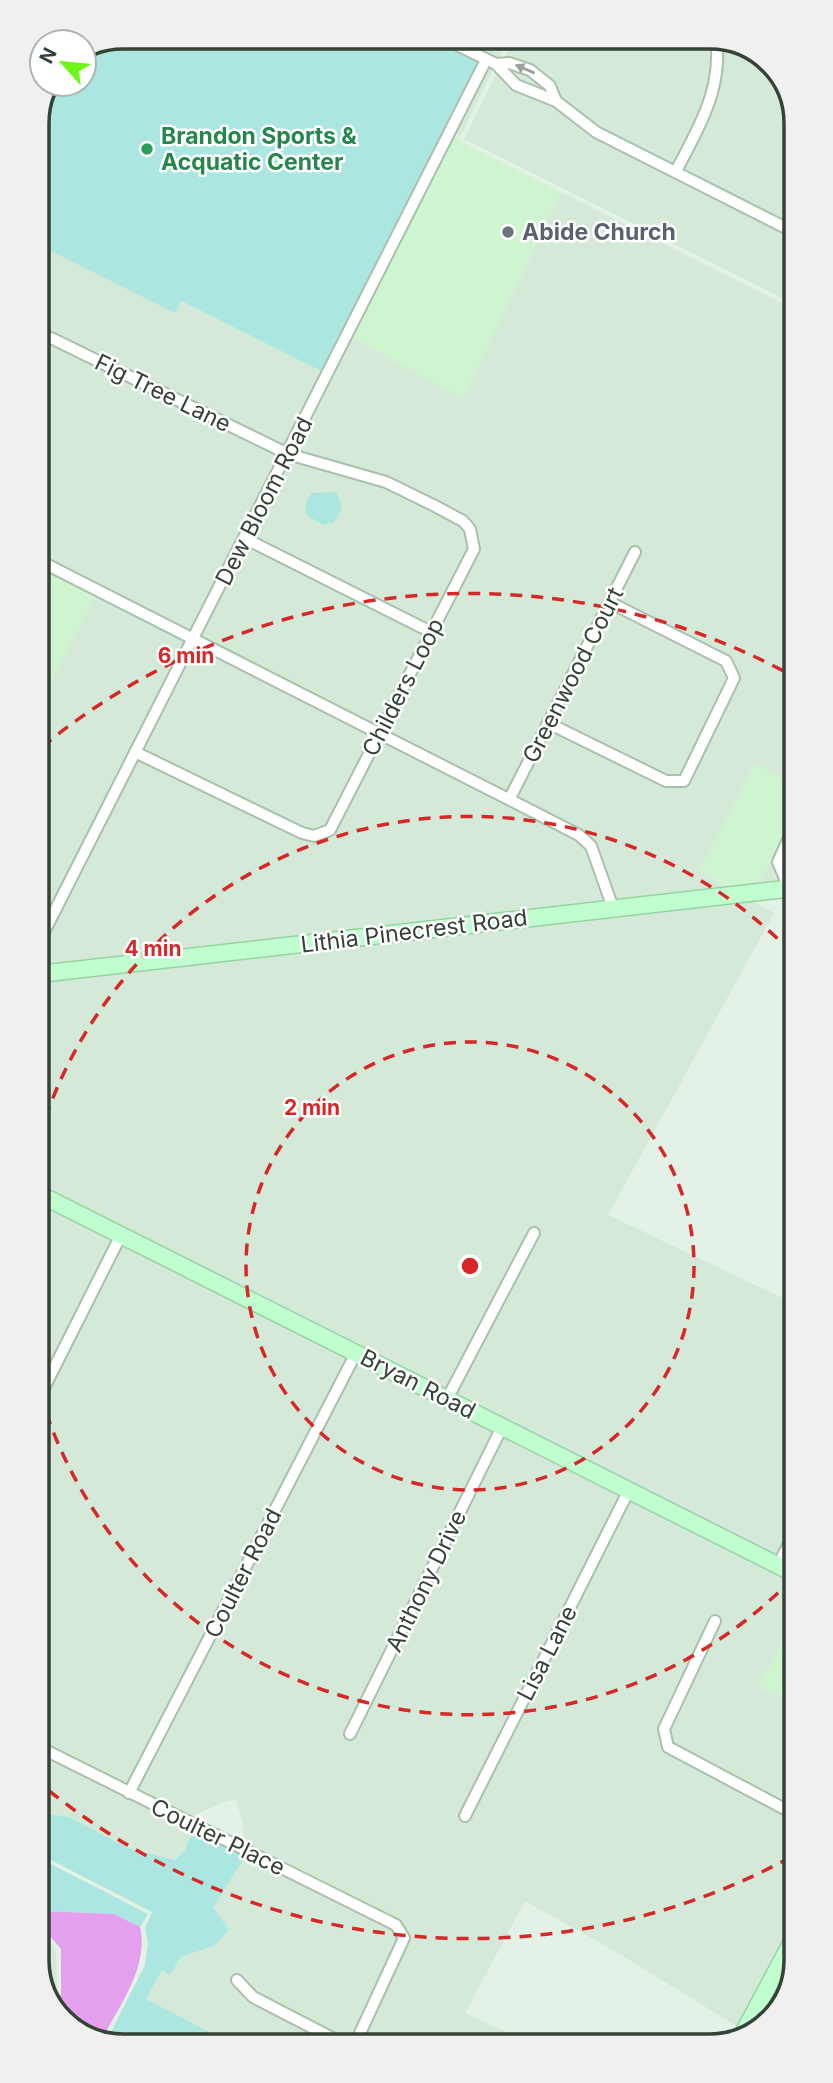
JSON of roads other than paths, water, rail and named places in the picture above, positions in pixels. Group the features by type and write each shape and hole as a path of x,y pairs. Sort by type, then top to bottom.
{"main road":[{"name":"Lithia Pinecrest Road","path":"49,973 784,888"},
{"name":"Bryan Road","path":"49,1199 784,1568"},
{"path":"748,2023 784,1957"}],"street":[{"path":"465,49 491,62 516,85 556,101 596,132 784,223"},
{"path":"676,171 713,96 718,63 717,49"},
{"path":"491,62 509,63 541,76 556,101"},
{"name":"Dew Bloom Road","path":"49,922 244,538 491,62"},
{"name":"Fig Tree Lane","path":"49,338 288,454"},
{"name":"Childers Loop","path":"135,752 314,836 330,830 432,632 474,549 470,528 463,521 386,482 288,454"},
{"path":"244,538 432,632"},
{"name":"Greenwood Court","path":"510,798 635,552"},
{"path":"49,566 579,835 591,846 613,908"},
{"path":"548,723 666,780 684,781 734,678 726,661 611,603"},
{"path":"784,849 778,862 784,873"},
{"path":"447,1399 534,1233"},
{"path":"49,1378 121,1235"},
{"name":"Coulter Road","path":"129,1793 356,1353"},
{"name":"Anthony Drive","path":"350,1734 502,1427"},
{"name":"Lisa Lane","path":"465,1816 629,1490"},
{"path":"778,1565 784,1553"},
{"path":"715,1621 664,1729 668,1747 784,1809"},
{"name":"Coulter Place","path":"49,1752 396,1925 404,1938 360,2034"},
{"path":"237,1980 253,1997 323,2034"}],"place":[{"name":"Brandon Sports & Acquatic Center","path":"147,149"},
{"name":"Abide Church","path":"508,232"}]}
